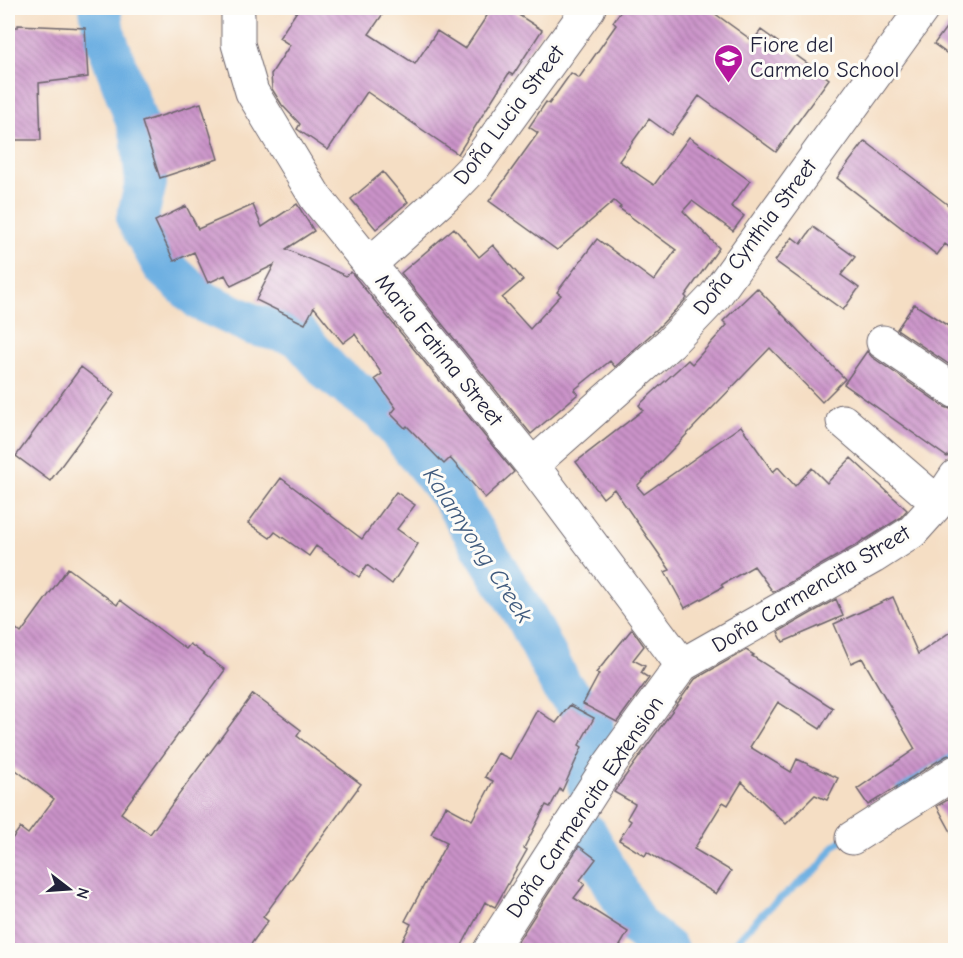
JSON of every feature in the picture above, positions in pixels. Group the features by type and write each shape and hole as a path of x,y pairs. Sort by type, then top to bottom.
{"street":[{"name":"Doña Lucia Street","path":"369,265 449,193 473,168 589,8"},
{"name":"Doña Cynthia Street","path":"532,465 670,343 715,296 923,8"},
{"name":"Maria Fatima Street","path":"233,10 238,44 252,92 316,198 532,465 682,665"},
{"path":"883,342 956,392"},
{"path":"843,421 938,503"},
{"name":"Doña Carmencita Street","path":"682,665 873,557 912,532 938,503 956,476"},
{"name":"Doña Carmencita Extension","path":"490,951 609,765 682,665"},
{"path":"852,838 956,772"}],"building":[{"path":"299,8 387,8 369,34 415,64 437,31 465,49 492,8 508,8 542,30 513,75 509,73 458,154 367,92 328,150 297,129 300,124 282,105 272,89 271,74 290,45 279,38"},
{"path":"623,8 707,8 753,41 761,30 829,79 776,152 699,96 671,135 649,119 619,161 654,185 689,137 750,181 731,206 744,216 733,231 692,201 683,211 719,248 685,296 687,298 615,367 610,361 574,390 578,394 531,434 401,273 454,228 479,257 493,245 523,280 502,298 530,329 561,295 557,292 597,239 654,281 676,250 619,208 621,207 614,201 557,250 489,201 538,133 529,127 546,102 549,104 571,73 579,78 616,25 613,22"},
{"path":"956,14 956,60 934,44"},
{"path":"18,25 85,28 88,77 39,83 41,140 8,138 8,27 18,27"},
{"path":"201,103 218,159 160,178 142,122"},
{"path":"865,141 956,211 956,252 945,244 937,255 837,178"},
{"path":"383,172 408,202 376,229 351,199"},
{"path":"297,204 314,231 286,249 346,276 351,272 514,472 485,498 450,458 444,464 407,426 405,428 391,414 396,408 375,379 382,374 355,334 343,343 314,307 305,324 256,300 274,265 231,286 225,275 208,283 194,252 174,261 155,221 186,206 198,229 253,205 262,227"},
{"path":"813,227 855,257 841,275 859,288 843,310 775,261 792,237 801,244"},
{"path":"757,288 845,379 822,402 770,348 637,486 644,494 741,426 773,472 778,467 795,486 812,468 827,483 851,458 907,510 900,518 865,540 773,592 754,566 721,585 723,587 685,608 665,572 670,570 614,489 603,498 576,462 643,410 639,405 688,360 692,364 727,325 723,321"},
{"path":"914,304 956,331 956,369 897,329"},
{"path":"867,351 872,357 945,407 956,411 956,445 947,457 844,384"},
{"path":"81,367 115,393 50,481 16,456"},
{"path":"281,478 362,539 396,492 415,505 397,529 418,544 392,584 367,565 359,577 316,546 309,556 275,532 270,538 248,523"},
{"path":"68,568 117,605 120,600 186,649 190,644 225,670 121,813 150,834 253,694 301,730 297,736 361,784 263,917 268,921 246,951 8,951 8,844 20,828 28,834 54,799 8,764 8,622 21,633"},
{"path":"893,597 918,654 956,628 956,753 946,756 868,805 857,789 915,749 862,658 851,663 834,624"},
{"path":"836,599 843,616 783,642 778,632"},
{"path":"632,629 644,646 633,660 645,666 641,673 649,678 617,722 583,704 599,674 596,673"},
{"path":"746,650 833,708 820,729 778,702 750,747 791,772 797,759 838,778 827,800 815,795 786,824 742,782 728,805 723,802 694,849 731,871 716,894 647,852 645,856 619,840 631,821 627,818 635,804 614,792 695,679"},
{"path":"570,705 594,718 579,745 582,747 562,791 560,789 550,807 546,805 524,848 527,850 495,907 485,902 459,951 397,951 411,924 405,921 447,842 431,834 446,806 472,820 493,781 485,777 498,753 510,759 537,710 556,723"},
{"path":"956,795 956,841 937,806"},
{"path":"579,846 596,859 580,880 585,884 574,898 628,932 617,951 514,951 513,949"}],"waterway":[{"name":"Kalamyong Creek","path":"100,8 104,33 141,134 146,183 137,219 164,267 202,301 254,325 298,335 331,373 384,412 450,494 527,618 562,687 592,719 594,739 588,784"},
{"path":"900,789 929,764 956,754"},
{"name":"Kalamyong Creek","path":"587,834 637,926 667,950"},
{"path":"728,950 765,911 819,867 834,846 842,840"}],"place":[{"name":"Fiore del Carmelo School","path":"729,84"}]}
